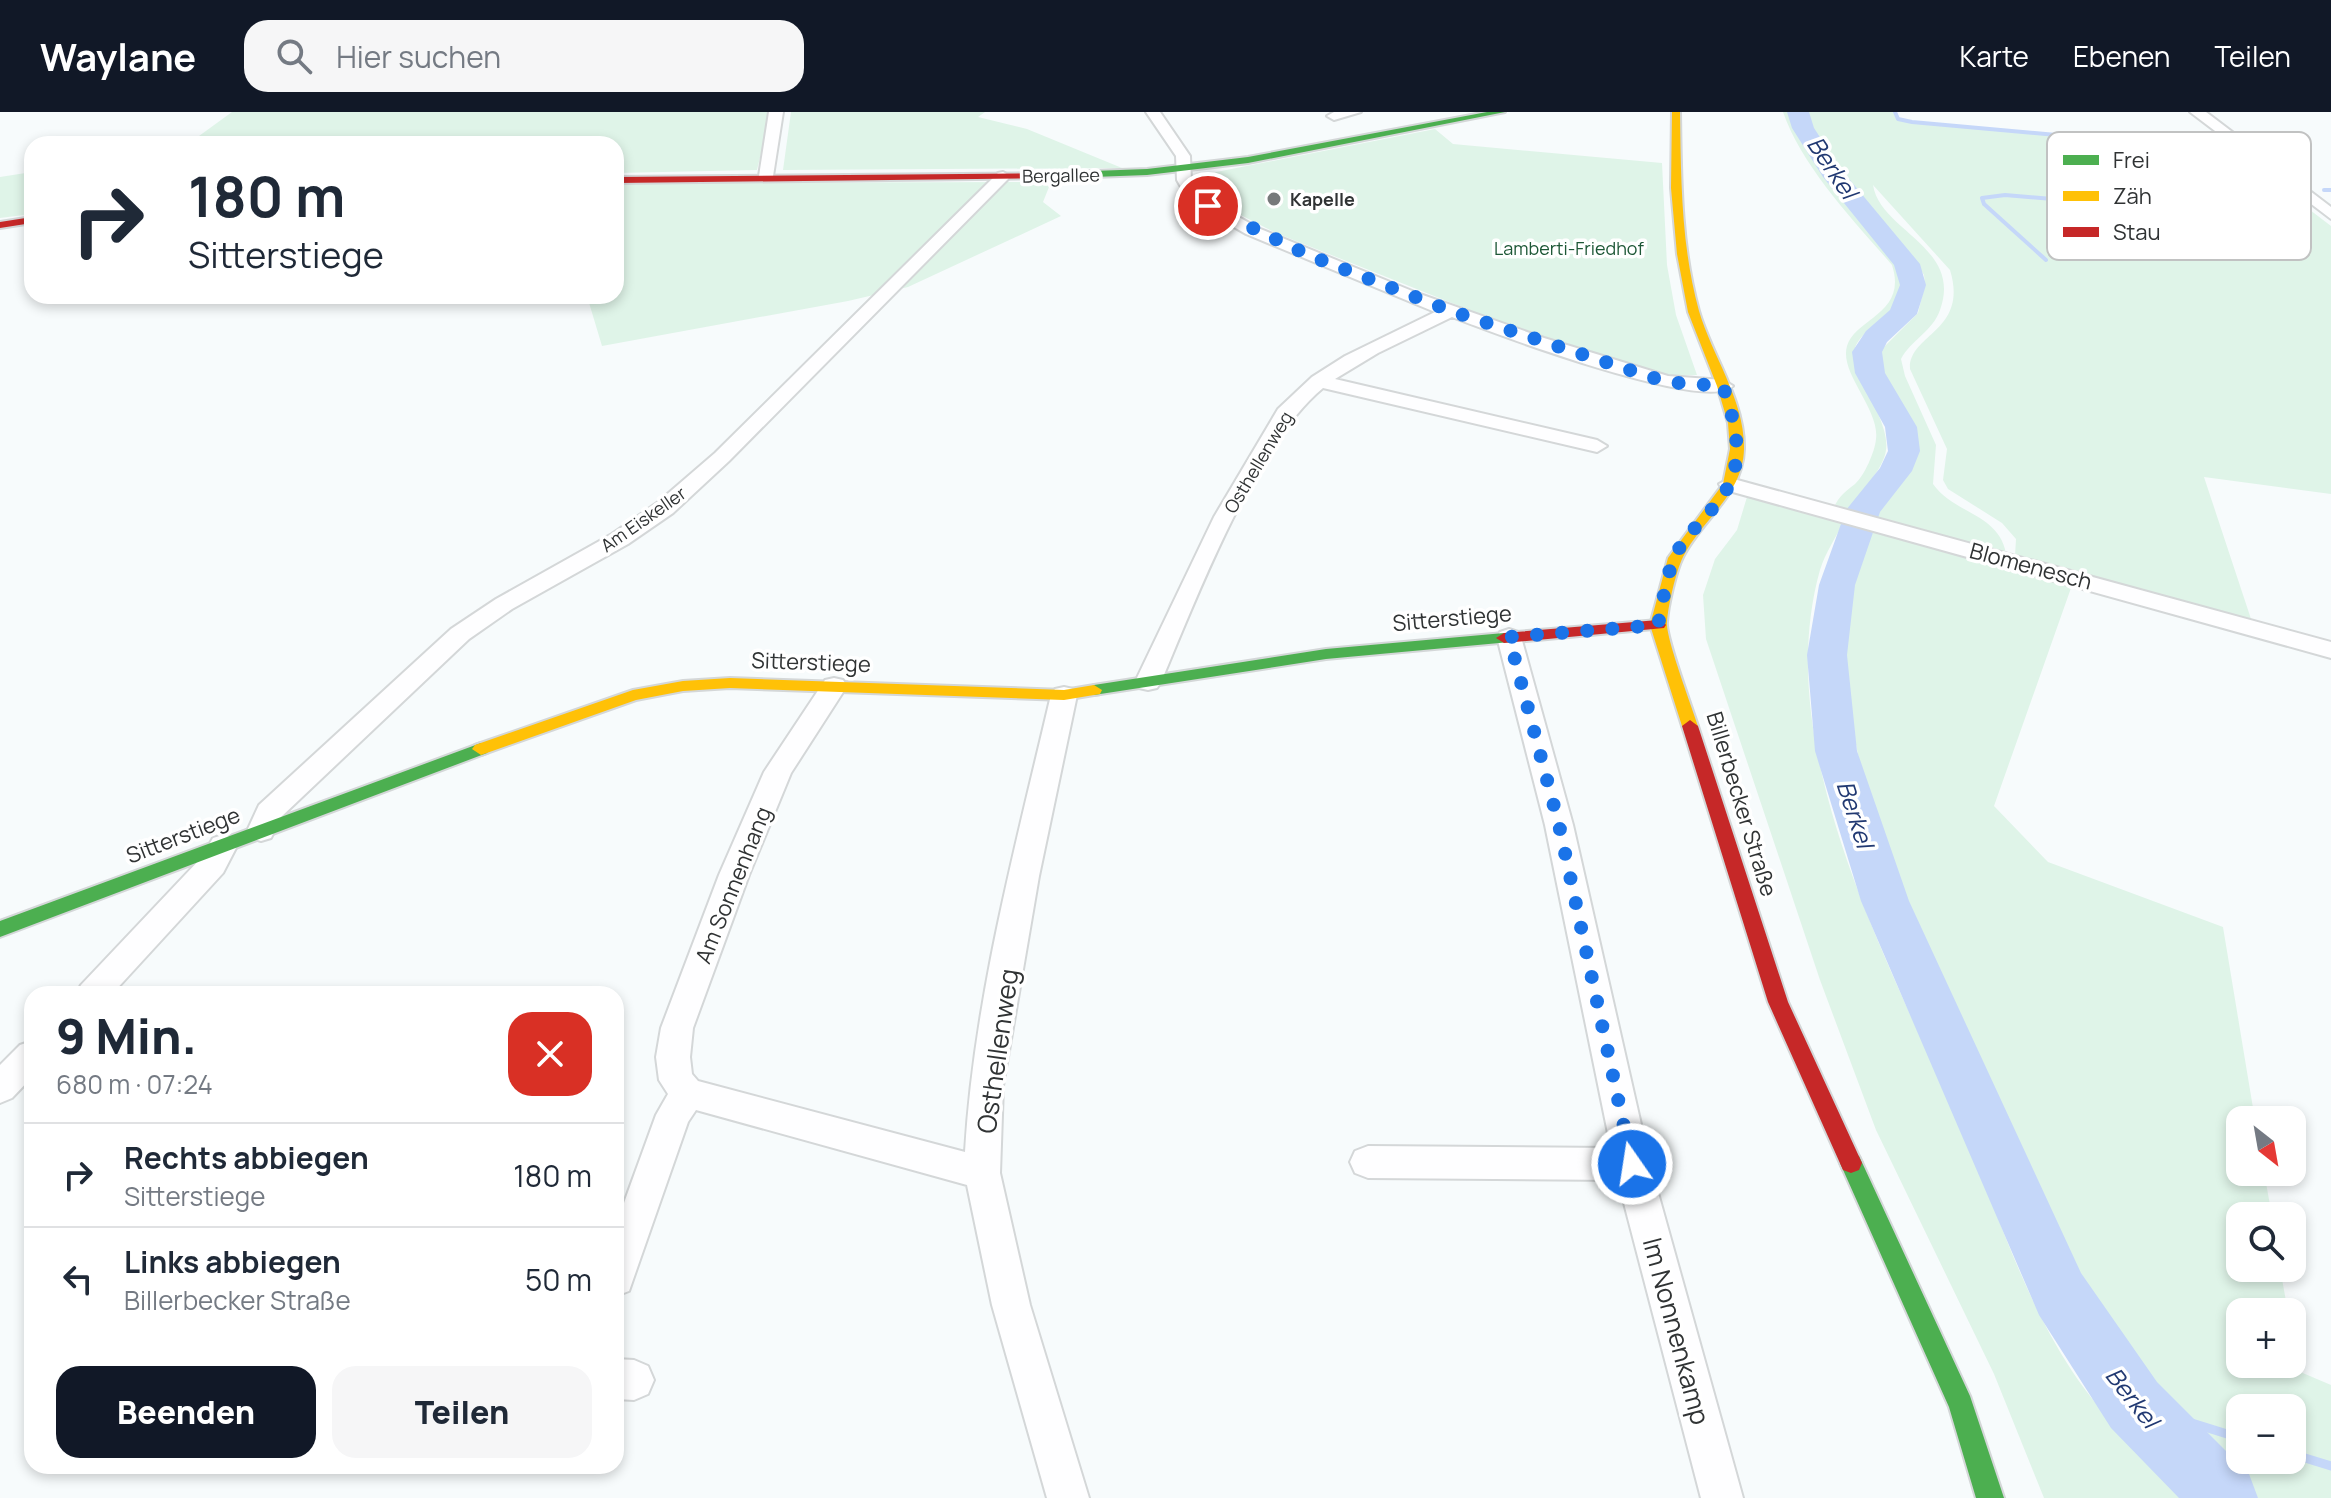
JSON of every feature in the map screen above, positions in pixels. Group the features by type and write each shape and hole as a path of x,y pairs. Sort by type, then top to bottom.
{"street":[{"path":"766,176 776,112"},
{"path":"1153,112 1183,156 1186,169 1184,180 1194,198 1221,215 1336,267 1451,311 1666,382 1723,386"},
{"path":"1334,116 1354,112"},
{"name":"Bergallee","path":"624,180 1091,175 1186,169 1501,112"},
{"name":"Billerbecker Straße","path":"1676,112 1676,188 1682,254 1694,312 1723,386 1734,423 1737,449 1730,484 1680,547 1669,571 1658,625 1778,1002 1961,1405 1990,1498"},
{"path":"2197,112 2223,132"},
{"name":"Am Eiskeller","path":"261,831 269,812 460,634 504,604 620,539 665,508 722,457 887,295 1003,176"},
{"path":"2311,199 2331,214"},
{"path":"0,225 24,221"},
{"name":"Osthellenweg","path":"1148,682 1186,593 1235,497 1279,423 1296,401 1348,361 1451,311"},
{"path":"1319,381 1597,446"},
{"name":"Blomenesch","path":"1730,484 2331,650"},
{"name":"Sitterstiege","path":"0,929 633,695 683,686 730,683 1064,695 1326,654 1658,625"},
{"name":"Im Nonnenkamp","path":"1509,637 1559,825 1632,1164 1722,1498"},
{"name":"Am Sonnenhang","path":"688,1093 676,1080 673,1057 677,1028 734,875 778,772 834,686"},
{"name":"Osthellenweg","path":"1064,695 1024,876 986,1086 982,1173 1011,1305 1068,1498"},
{"path":"100,986 213,865 223,846"},
{"path":"0,1088 24,1063"},
{"path":"624,1255 673,1115 688,1093 982,1173"},
{"path":"1368,1162 1632,1164"}],"green space":[{"path":"232,112 771,112 757,170 624,173 624,136 199,136"},
{"path":"791,112 985,112 978,117 1027,129 1122,168 783,170"},
{"path":"1783,112 1789,112 1792,123 1851,210 1902,272 1897,302 1863,336 1854,354 1856,368 1883,428 1886,453 1850,511 1834,507 1862,475 1871,457 1876,427 1849,368 1847,346 1852,336 1887,305 1895,281 1892,265 1816,173"},
{"path":"1807,112 1893,112 1896,118 1910,122 2047,133 2047,260 2311,260 2311,211 2331,226 2331,494 2204,477 2252,622 2015,556 2016,539 2002,523 1948,489 1943,480 1947,449 1910,369 1918,347 1936,330 1951,307 1954,291 1950,270 1873,185 1879,201 1890,215 1931,255 1940,270 1944,288 1937,317 1901,359 1905,376 1936,445 1933,484 1952,502 1994,530 2006,553 1875,518 1915,456 1908,422 1882,372 1880,360 1882,349 1918,313 1924,275 1911,255 1870,210 1810,124"},
{"name":"Lamberti-Friedhof","path":"1435,129 1453,144 1662,163 1667,265 1676,315 1697,375 1668,376 1502,323 1276,233 1233,211 1198,179 1211,173"},
{"path":"24,173 24,215 0,218 0,177"},
{"path":"1051,182 1043,202 1061,216 908,287 602,346 589,304 624,304 624,183"},
{"path":"1753,496 1844,521 1820,570 1809,639 1811,710 1824,783 1846,856 1873,928 2039,1313 2072,1371 2097,1405 2185,1498 2044,1498 1994,1374 1876,1130 1820,980 1706,639 1703,595 1715,559 1737,530 1747,497"},
{"path":"1871,528 2063,581 2071,588 1994,806 2048,862 2223,927 2253,1106 2226,1106 2226,1186 2267,1186 2269,1202 2226,1202 2226,1282 2283,1282 2285,1298 2226,1298 2226,1378 2306,1378 2306,1374 2331,1385 2331,1498 2258,1498 2233,1474 2306,1474 2306,1394 2226,1394 2226,1467 2140,1376 2101,1322 2084,1292 1896,882 1864,787 1840,658 1848,616 1847,596"}],"waterway":[{"name":"Berkel","path":"1798,112 1803,128 1831,172 1907,264 1913,285 1903,314 1876,337 1867,352 1870,373 1901,427 1904,451 1895,471 1863,510 1837,585 1827,655 1836,751 1885,901 2060,1294 2134,1405 2225,1498"},
{"path":"1895,112 1898,119 1912,122 2047,134"},
{"path":"2324,190 2331,190"},
{"path":"2046,260 1984,204 1982,198 2005,195 2047,199"},
{"path":"2134,1405 2226,1434"},
{"path":"2306,1458 2331,1466"}],"traffic: fast":[{"path":"1066,175 1147,172 1248,160 1501,112"},
{"path":"1094,690 1326,654 1504,638"},
{"path":"0,929 481,749"},
{"path":"1851,1163 1961,1405 1990,1498"}],"traffic: slow":[{"path":"1676,112 1676,188 1682,254 1694,312 1723,386 1734,423 1737,449 1730,484 1675,558 1658,625 1690,726"},
{"path":"481,749 633,695 683,686 730,683 1064,695 1094,690"}],"traffic: jam":[{"path":"624,180 1066,175"},
{"path":"0,225 24,221"},
{"path":"1504,638 1658,625"},
{"path":"1690,726 1778,1002 1851,1163"}],"place":[{"name":"Kapelle","path":"1274,199"}],"route":[{"path":"1208,206 1252,231 1348,272 1538,342 1666,382 1723,386 1734,423 1737,449 1730,484 1680,547 1669,571 1658,625 1509,637 1559,825 1632,1164"}]}
